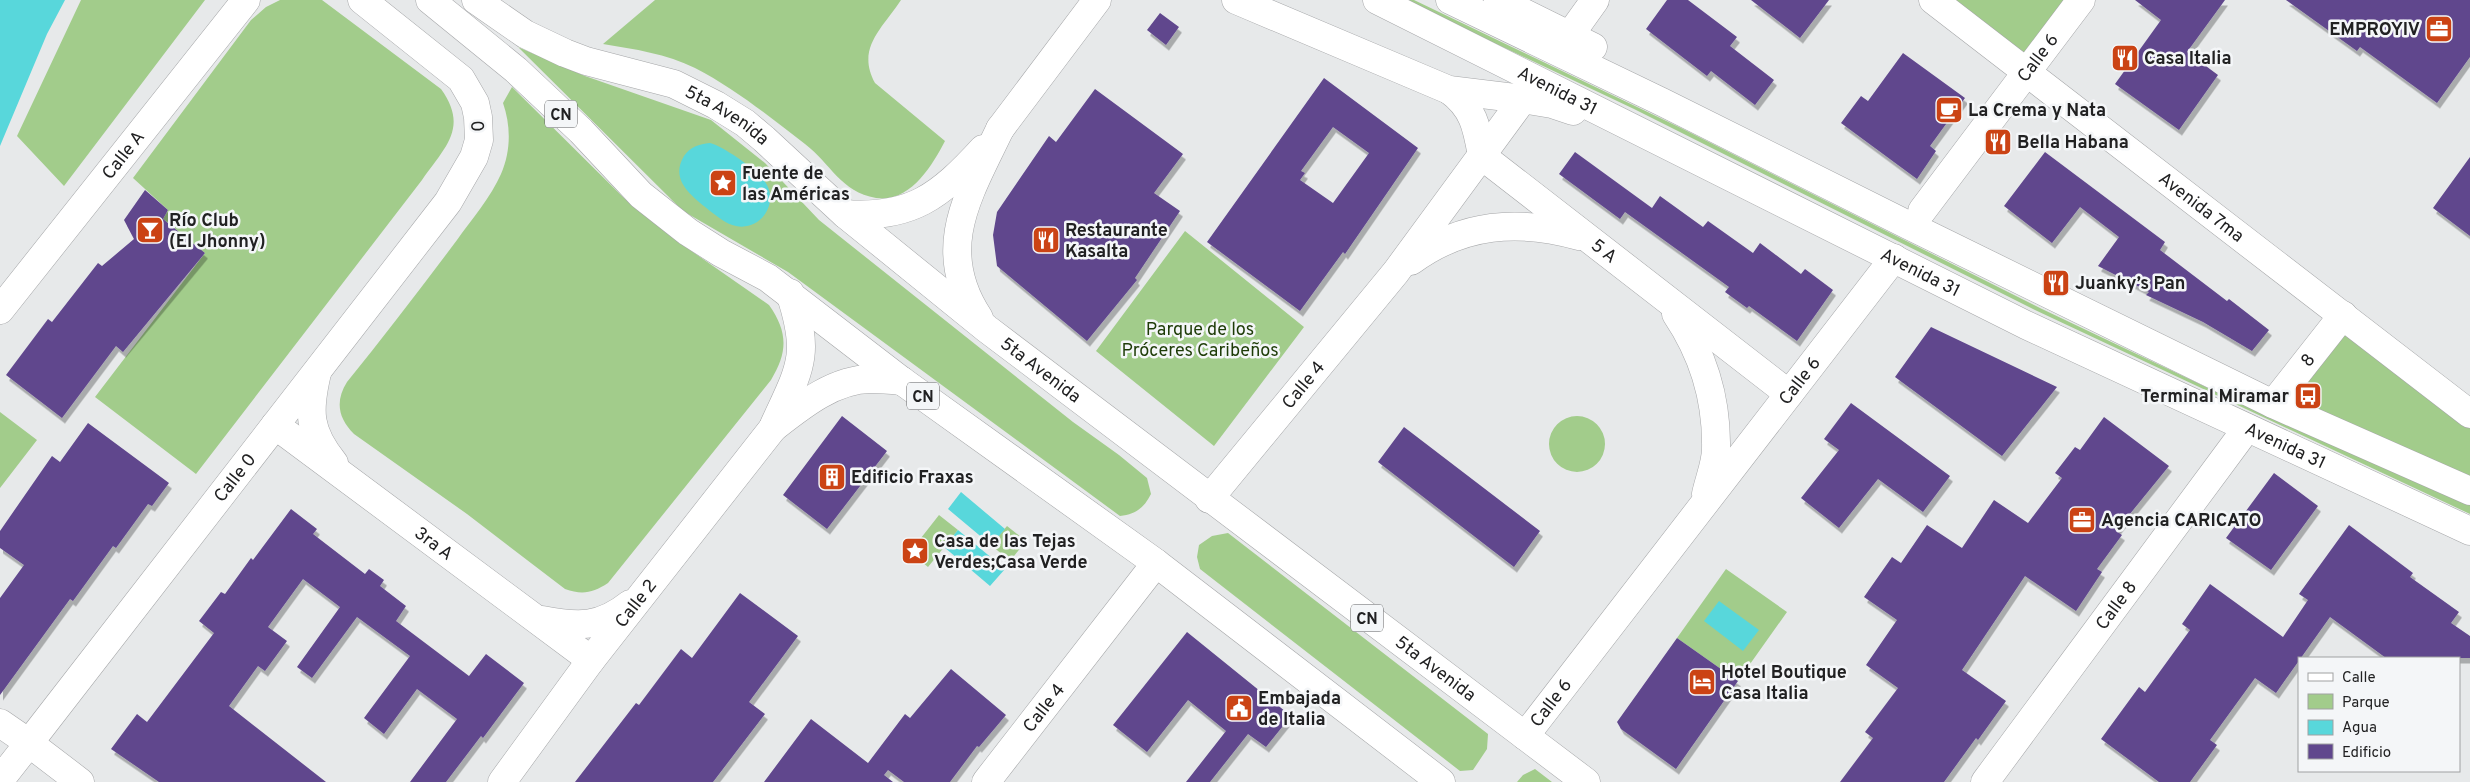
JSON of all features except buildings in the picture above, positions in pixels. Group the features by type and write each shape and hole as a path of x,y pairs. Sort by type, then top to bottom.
{"main road":[{"name":"Calle A","path":"0,310 233,11 246,0"},
{"name":"0","path":"362,0 461,79 475,103 478,117 479,140 466,174"},
{"name":"CN","path":"430,0 516,70 581,131 642,195 688,232 721,253 768,278 790,294 902,381 1156,564 1441,782"},
{"name":"5ta Avenida","path":"476,0 525,34 565,53 586,61 674,84 716,105 764,139 845,214 987,330 1586,782"},
{"path":"1072,33 1080,6 1079,0"},
{"path":"845,214 872,216 903,210 936,194 964,170 1000,129 1097,0"},
{"path":"1236,0 1449,90 1463,100 1476,124 1482,156"},
{"name":"Avenida 31","path":"1377,0 2026,325 2470,530"},
{"name":"Avenida 31","path":"1450,0 1654,97 2273,404 2470,492"},
{"path":"1498,0 1922,211 2137,338"},
{"path":"1570,35 1595,0"},
{"name":"Avenida 7ma","path":"1933,0 2470,414"},
{"name":"Calle 6","path":"1922,211 2081,0"},
{"path":"1449,90 1552,104 1660,141"},
{"name":"Calle 4","path":"1209,499 1396,272 1523,99"},
{"path":"987,330 966,298 960,274 958,248 960,218 1000,129"},
{"name":"5 A","path":"1482,156 1789,394"},
{"name":"Calle 0","path":"0,780 448,202 466,174"},
{"name":"Calle 4","path":"1396,272 1427,249 1459,234 1501,226 1548,227 1588,238"},
{"name":"Calle 6","path":"1525,736 1894,258"},
{"path":"773,428 798,373 802,355 802,337 790,294"},
{"name":"Calle 6","path":"1667,300 1692,337 1711,389 1717,450 1704,502"},
{"name":"8","path":"2273,404 2343,315"},
{"path":"318,369 310,402 314,429 322,448 348,479"},
{"path":"773,428 810,400 851,382 870,379 902,381"},
{"name":"3ra A","path":"275,424 591,660"},
{"name":"Calle 2","path":"502,782 591,660 773,428"},
{"name":"Calle 8","path":"1985,782 2247,428"},
{"name":"Calle 4","path":"986,782 997,771 1156,564"},
{"path":"535,618 575,626 603,620 624,609 645,592"},
{"path":"0,723 80,782"}],"green space":[{"path":"81,0 205,0 64,186 17,136"},
{"path":"280,0 322,0 441,89 453,115 453,126 451,137 439,157 196,474 95,397 205,253 163,219 168,210 133,178 251,20 266,7"},
{"path":"655,0 901,0 874,39 868,59 870,71 875,83 945,141 934,161 909,189 899,195 888,198 864,195 845,183 814,152 779,124 738,94 709,76 684,63 662,56 603,44"},
{"path":"1403,0 1414,0 1681,128 2042,309 2265,415 2470,505 2470,514 2035,310 1634,109"},
{"path":"1933,0 2081,0 2027,73"},
{"path":"518,47 585,76 711,120 765,163 819,220 1073,422 1147,478 1151,494 1145,503 1139,510 1120,516 788,272 683,211"},
{"path":"512,87 624,198 680,243 769,305 780,324 784,342 781,360 771,380 608,583 587,592 565,589 467,514 354,434 344,422 340,409 341,396 347,382 457,240 497,183 507,156 509,138 503,103"},
{"name":"Parque de los Próceres Caribeños","path":"1185,231 1304,327 1214,446 1096,351"},
{"path":"2343,315 2470,414 2470,492 2273,404"},
{"path":"0,412 37,440 0,488"},
{"path":"1577,416 1588,418 1597,424 1603,433 1605,444 1603,455 1597,464 1588,470 1577,472 1566,470 1557,464 1551,455 1549,444 1551,433 1557,424 1566,418"},
{"path":"939,515 958,530 928,567 910,552"},
{"path":"1007,526 1026,541 1010,561 991,545"},
{"path":"1228,533 1488,734 1487,749 1473,770 1460,771 1200,569 1197,557 1199,545 1212,536"},
{"path":"1726,569 1787,612 1738,681 1677,638"},
{"path":"1535,769 1552,782 1517,782 1523,775"}],"water":[{"path":"0,0 65,0 47,34 0,146"},
{"name":"Fuente de las Américas","path":"710,143 741,160 757,173 767,185 770,193 768,209 759,221 752,225 736,226 722,220 690,194 681,181 679,173 684,156 695,146"},
{"path":"961,492 1005,529 991,545 948,509"},
{"path":"958,530 1005,569 990,586 944,547"},
{"path":"1719,601 1759,630 1743,651 1704,621"}],"place":[{"name":"EMPROYIV","path":"2439,29"},
{"name":"Casa Italia","path":"2125,58"},
{"name":"La Crema y Nata","path":"1949,110"},
{"name":"Bella Habana","path":"1998,142"},
{"name":"Fuente de las Américas","path":"723,183"},
{"name":"Río Club (El Jhonny)","path":"150,230"},
{"name":"Restaurante Kasalta","path":"1046,240"},
{"name":"Juanky’s Pan","path":"2056,283"},
{"name":"Terminal Miramar","path":"2308,396"},
{"name":"Edificio Fraxas","path":"832,477"},
{"name":"Agencia CARICATO","path":"2082,520"},
{"name":"Casa de las Tejas Verdes;Casa Verde","path":"915,551"},
{"name":"Hotel Boutique Casa Italia","path":"1702,682"},
{"name":"Embajada de Italia","path":"1239,708"}]}
